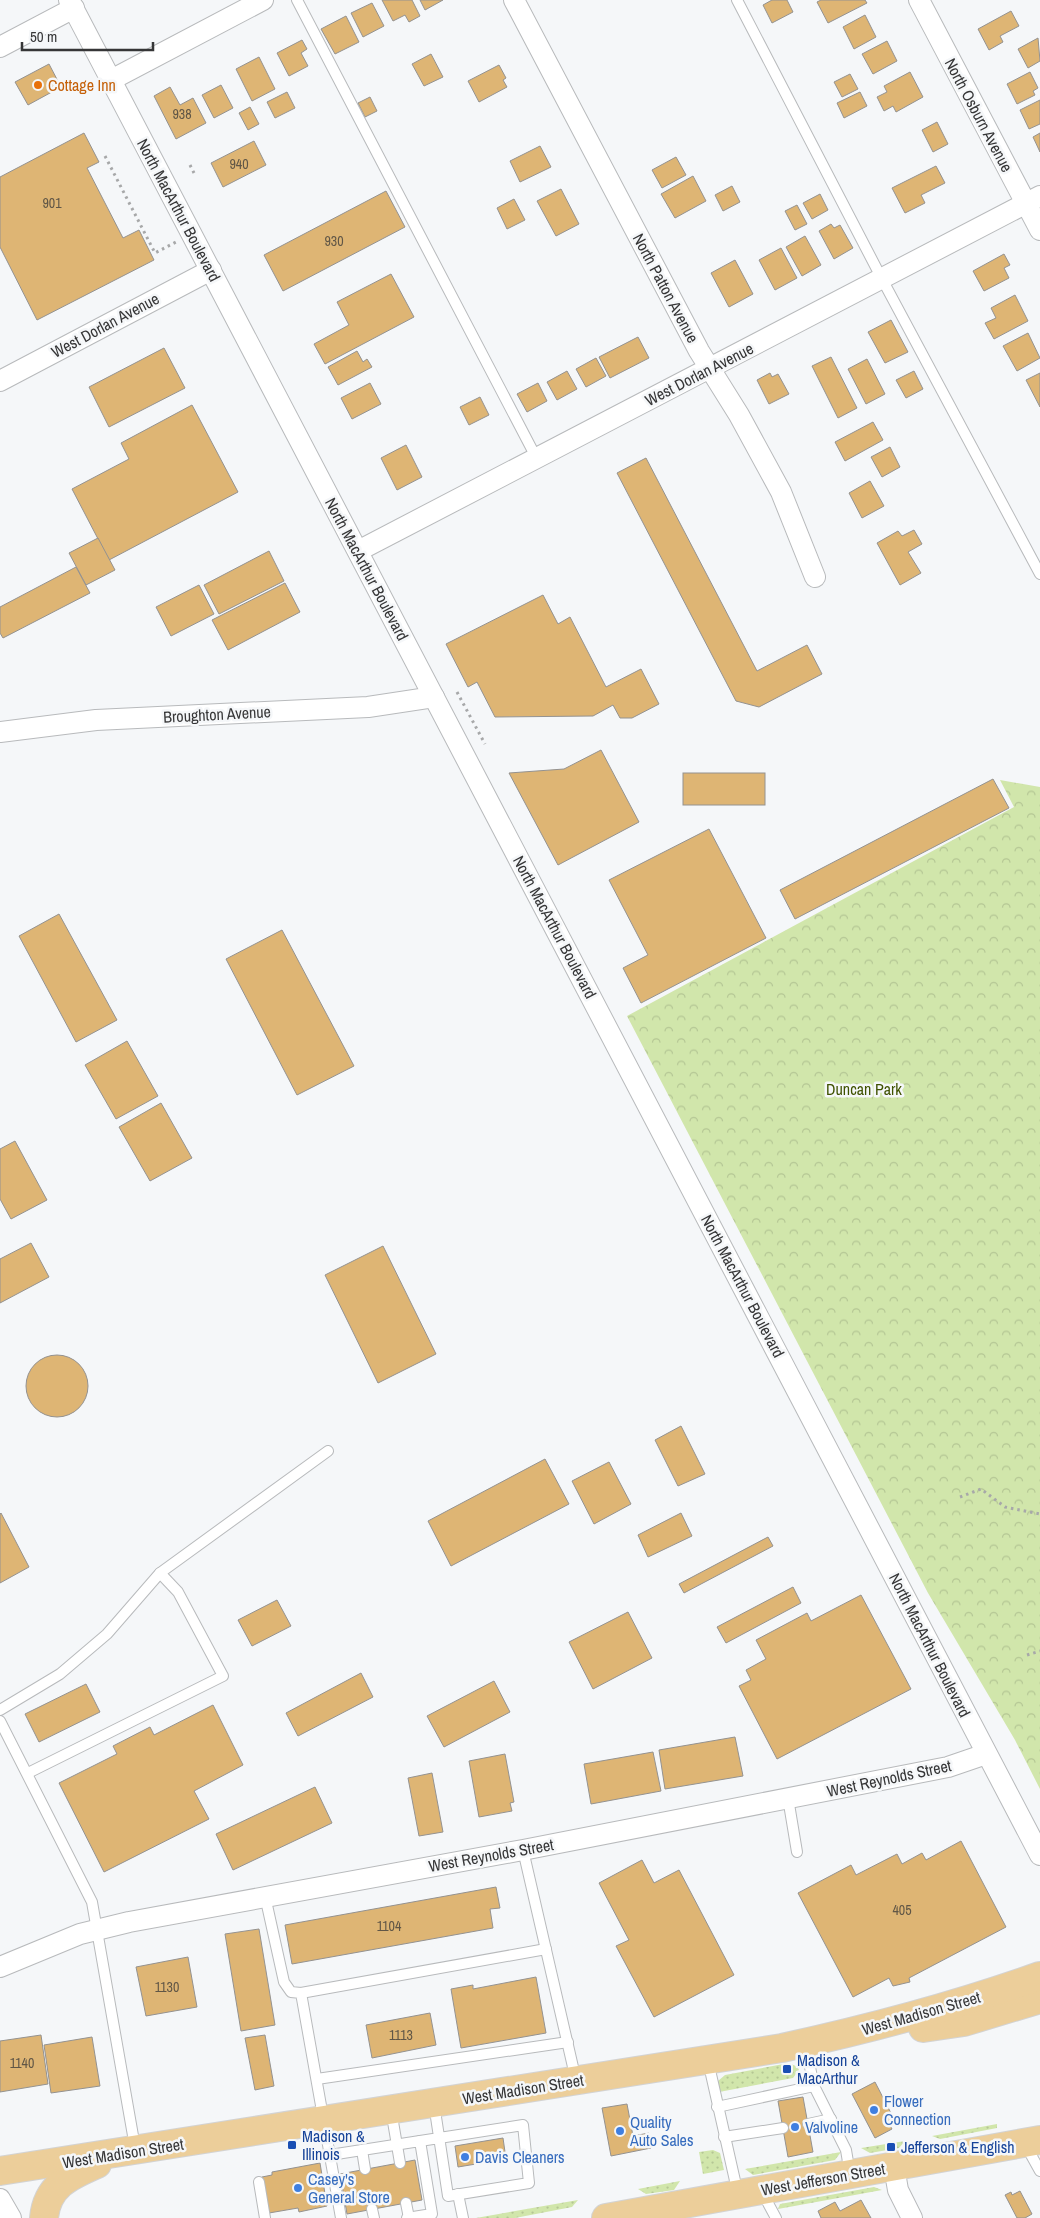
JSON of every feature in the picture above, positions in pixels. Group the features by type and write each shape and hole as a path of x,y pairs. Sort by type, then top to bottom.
{"main road":[{"name":"West Madison Street","path":"0,2171 577,2081 804,2043 872,2028 976,1998 1040,1976"},
{"path":"872,2028 920,2029 964,2022 1040,1999"},
{"name":"West Jefferson Street","path":"623,2216 1032,2141"},
{"path":"44,2218 45,2208 54,2190 67,2177 127,2152"}],"street":[{"path":"111,80 263,0"},
{"name":"North Patton Avenue","path":"514,0 699,352 739,414 781,492 815,576"},
{"name":"North Osburn Avenue","path":"919,0 1033,199 1040,230"},
{"path":"0,47 71,4"},
{"name":"North MacArthur Boulevard","path":"71,4 1040,1855"},
{"name":"West Dorlan Avenue","path":"358,551 1033,199"},
{"name":"West Dorlan Avenue","path":"0,380 211,270"},
{"name":"Broughton Avenue","path":"0,732 96,720 368,707 434,697"},
{"name":"West Reynolds Street","path":"0,1967 58,1942 98,1929 167,1914 523,1850 948,1766 986,1754"},
{"path":"894,2167 898,2190 912,2218"},
{"path":"0,2199 11,2218"}],"lane":[{"path":"297,0 537,458"},
{"path":"736,0 882,279 1040,574"},
{"path":"0,1710 67,1669 107,1634 160,1573 328,1451"},
{"path":"28,1773 223,1676 178,1592 160,1573"},
{"path":"0,1721 92,1902 98,1929 127,2152"},
{"path":"788,1798 798,1852"},
{"path":"523,1850 577,2081"},
{"path":"265,1896 284,1982 291,1992 301,1993 546,1949"},
{"path":"301,1993 341,2218"},
{"path":"317,2079 568,2042"},
{"path":"804,2043 814,2086 846,2150 850,2174"},
{"path":"708,2060 724,2137 750,2192 776,2218"},
{"path":"717,2107 814,2086"},
{"path":"330,2155 396,2144 420,2141 438,2138 523,2125 530,2183 448,2196 438,2138 434,2103"},
{"path":"391,2110 400,2163"},
{"path":"808,2124 831,2119"},
{"path":"724,2137 783,2128"},
{"path":"406,2203 408,2218 432,2214 420,2141"},
{"path":"1032,2141 1040,2171"},
{"path":"362,2150 365,2169"},
{"path":"258,2182 266,2218"},
{"path":"458,2194 463,2218"}],"path":[{"path":"105,156 156,253 178,241"},
{"path":"190,166 194,173"},
{"path":"457,692 485,744"},
{"path":"960,1497 981,1489 1005,1507 1040,1514"},
{"path":"1027,1655 1040,1651"}],"green space":[{"name":"Duncan Park","path":"1000,780 1040,787 1040,1789 1015,1740 928,1593 627,1016 1014,807"},
{"path":"789,2063 798,2067 799,2070 793,2078 719,2092 718,2081 725,2075"},
{"path":"997,2124 997,2128 940,2139 932,2136"},
{"path":"905,2141 899,2148 870,2153 861,2148"},
{"path":"713,2150 720,2153 724,2170 703,2174 699,2152"},
{"path":"841,2152 835,2160 753,2175 745,2169"},
{"path":"680,2181 674,2190 646,2194 638,2189"},
{"path":"874,2187 882,2190 778,2209 780,2204"},
{"path":"578,2200 572,2207 515,2218 476,2218"}],"building":[{"path":"382,0 412,0 420,16 409,22 405,15 393,21"},
{"path":"420,0 443,0 425,10"},
{"path":"772,0 787,0 793,12 772,23 763,5"},
{"path":"821,0 865,0 867,3 828,23 817,2"},
{"path":"372,3 384,26 363,37 351,13"},
{"path":"1011,11 1019,26 1000,36 1003,42 989,50 978,29"},
{"path":"865,15 876,37 854,49 843,27"},
{"path":"346,16 359,42 335,54 321,29"},
{"path":"1038,38 1040,61 1028,68 1018,49"},
{"path":"302,40 307,49 301,53 308,66 289,76 277,53"},
{"path":"887,41 897,61 873,74 862,54"},
{"path":"431,54 443,77 424,86 412,64"},
{"path":"259,57 275,89 252,101 236,69"},
{"path":"49,64 61,87 28,105 15,82"},
{"path":"499,65 506,78 503,80 507,87 479,102 468,81"},
{"path":"910,72 923,97 896,112 893,106 884,111 877,97 887,92 884,86"},
{"path":"1030,72 1038,88 1033,91 1035,95 1017,104 1007,84"},
{"path":"850,74 858,89 842,97 834,82"},
{"path":"221,85 233,108 214,118 202,95"},
{"path":"170,87 180,105 193,98 206,123 176,139 154,96"},
{"path":"287,92 295,108 275,118 267,102"},
{"path":"860,92 867,106 844,118 837,103"},
{"path":"370,97 377,111 365,117 358,103"},
{"path":"1040,100 1040,124 1029,129 1020,110"},
{"path":"250,107 259,124 248,130 239,113"},
{"path":"937,122 948,144 933,152 922,130"},
{"path":"84,133 99,162 87,168 123,238 139,230 154,260 37,320 0,247 0,177"},
{"path":"1040,133 1040,152 1033,137"},
{"path":"254,141 266,165 223,187 211,163"},
{"path":"540,146 551,167 520,182 510,161"},
{"path":"676,157 686,175 662,188 652,170"},
{"path":"936,166 945,183 921,195 925,203 905,213 892,188"},
{"path":"693,176 706,201 675,218 661,194"},
{"path":"732,186 740,202 723,211 715,195"},
{"path":"561,189 579,224 556,236 537,201"},
{"path":"386,191 405,227 283,291 264,255"},
{"path":"820,194 828,210 812,219 803,203"},
{"path":"514,199 525,220 507,229 497,208"},
{"path":"797,205 807,224 795,230 785,211"},
{"path":"831,224 834,228 840,225 853,248 834,259 819,231"},
{"path":"805,236 821,265 802,276 786,247"},
{"path":"781,248 797,278 775,290 759,260"},
{"path":"1004,254 1010,265 1004,268 1009,278 984,291 973,271"},
{"path":"735,260 753,294 729,307 711,273"},
{"path":"391,274 414,317 325,364 314,344 349,325 337,302"},
{"path":"1015,295 1028,321 994,339 985,323 996,318 991,308"},
{"path":"891,320 908,352 885,363 868,332"},
{"path":"1028,333 1040,358 1017,371 1003,346"},
{"path":"638,337 649,358 610,378 599,357"},
{"path":"164,348 185,388 109,427 89,387"},
{"path":"357,351 363,362 367,359 372,367 338,385 328,367"},
{"path":"831,357 857,408 838,418 812,366"},
{"path":"596,358 606,376 586,387 576,369"},
{"path":"867,359 885,394 866,404 848,369"},
{"path":"567,371 577,389 557,400 547,382"},
{"path":"914,371 923,389 906,398 896,380"},
{"path":"770,373 772,377 778,374 789,394 769,404 757,380"},
{"path":"1040,373 1040,407 1026,380"},
{"path":"370,383 381,404 352,419 341,398"},
{"path":"538,383 547,401 527,412 517,394"},
{"path":"480,397 489,415 469,425 460,407"},
{"path":"192,405 238,492 109,560 72,489 129,459 121,443"},
{"path":"873,422 883,440 845,461 835,442"},
{"path":"406,445 422,477 397,490 381,458"},
{"path":"890,447 900,467 882,477 871,457"},
{"path":"646,458 757,671 807,645 822,674 759,707 736,701 617,473"},
{"path":"870,481 884,506 862,518 849,493"},
{"path":"914,530 922,544 908,552 921,573 900,585 877,543 898,531 902,536"},
{"path":"98,538 115,570 86,585 69,553"},
{"path":"269,551 284,581 219,614 204,585"},
{"path":"76,567 90,593 3,638 0,633 0,607"},
{"path":"285,583 300,612 228,650 212,620"},
{"path":"199,585 214,614 171,636 156,607"},
{"path":"543,595 558,624 570,617 606,687 641,669 659,704 632,718 620,718 613,705 593,716 495,717 477,682 468,687 446,644"},
{"path":"601,750 639,822 558,865 509,773 564,769"},
{"path":"683,773 765,773 765,805 683,805"},
{"path":"993,779 1009,808 795,919 780,890"},
{"path":"709,829 766,938 641,1003 623,968 648,955 609,880"},
{"path":"59,914 117,1020 76,1042 19,936"},
{"path":"282,930 354,1066 297,1095 226,959"},
{"path":"127,1041 158,1096 116,1119 85,1065"},
{"path":"161,1103 192,1158 150,1181 119,1127"},
{"path":"15,1141 47,1200 11,1219 0,1199 0,1149"},
{"path":"31,1243 49,1277 0,1303 0,1259"},
{"path":"383,1246 436,1354 378,1383 325,1275"},
{"path":"57,1355 69,1357 79,1364 86,1374 88,1386 86,1398 79,1408 69,1415 57,1417 45,1415 35,1408 28,1398 26,1386 28,1374 35,1364 45,1357"},
{"path":"681,1426 705,1474 678,1486 655,1440"},
{"path":"545,1459 569,1504 451,1566 428,1521"},
{"path":"609,1462 631,1504 594,1524 572,1481"},
{"path":"681,1513 692,1536 648,1557 638,1535"},
{"path":"0,1514 29,1567 0,1583"},
{"path":"768,1537 773,1546 684,1593 679,1584"},
{"path":"793,1587 801,1603 726,1643 717,1627"},
{"path":"861,1595 911,1689 777,1759 739,1686 751,1680 746,1670 766,1659 756,1640 807,1613 811,1621"},
{"path":"277,1600 291,1626 252,1646 238,1620"},
{"path":"628,1612 652,1658 593,1689 569,1642"},
{"path":"361,1673 373,1697 298,1736 286,1713"},
{"path":"494,1681 510,1712 444,1747 427,1716"},
{"path":"86,1684 100,1712 39,1742 25,1714"},
{"path":"213,1705 243,1765 194,1791 209,1819 104,1872 59,1783 117,1754 113,1746 150,1727 154,1735"},
{"path":"735,1737 743,1776 665,1789 659,1750"},
{"path":"653,1752 661,1791 591,1804 584,1764"},
{"path":"505,1754 514,1802 510,1803 512,1811 479,1817 469,1761"},
{"path":"432,1773 443,1832 419,1836 408,1778"},
{"path":"315,1787 332,1823 233,1870 216,1834"},
{"path":"961,1841 1006,1927 909,1978 910,1982 893,1986 889,1978 853,1997 798,1893 851,1865 856,1875 897,1854 902,1864 922,1853 926,1860"},
{"path":"642,1860 654,1883 679,1870 734,1975 654,2017 616,1946 629,1940 599,1883"},
{"path":"496,1887 500,1908 490,1909 493,1928 292,1964 285,1925"},
{"path":"259,1929 275,2025 241,2031 225,1934"},
{"path":"188,1957 197,2007 146,2016 136,1967"},
{"path":"536,1977 546,2033 461,2048 451,1989 473,1985 473,1989"},
{"path":"430,2013 436,2045 372,2058 366,2025"},
{"path":"41,2035 48,2084 0,2092 0,2041"},
{"path":"265,2035 274,2086 255,2090 245,2038"},
{"path":"92,2037 100,2086 51,2093 44,2045"},
{"path":"875,2082 895,2121 889,2124 892,2129 875,2138 852,2094"},
{"path":"803,2097 813,2152 788,2157 778,2101"},
{"path":"627,2104 633,2136 649,2133 651,2148 611,2156 602,2108"},
{"path":"503,2138 506,2159 458,2167 455,2146"},
{"path":"415,2160 422,2200 347,2214 340,2174"},
{"path":"320,2163 327,2206 299,2212 298,2208 269,2213 262,2177 272,2175 272,2172"},
{"path":"1020,2191 1032,2214 1025,2218 1017,2218 1005,2195 1011,2192 1012,2195"},
{"path":"861,2200 871,2218 821,2218 818,2211 835,2202 840,2211"}],"place":[{"name":"Cottage Inn","path":"38,85"},
{"name":"Madison & MacArthur","path":"787,2069"},
{"name":"Flower Connection","path":"874,2110"},
{"name":"Valvoline","path":"795,2127"},
{"name":"Quality Auto Sales","path":"620,2131"},
{"name":"Madison & Illinois","path":"292,2145"},
{"name":"Jefferson & English","path":"891,2147"},
{"name":"Davis Cleaners","path":"465,2157"},
{"name":"Casey's General Store","path":"298,2188"}]}
